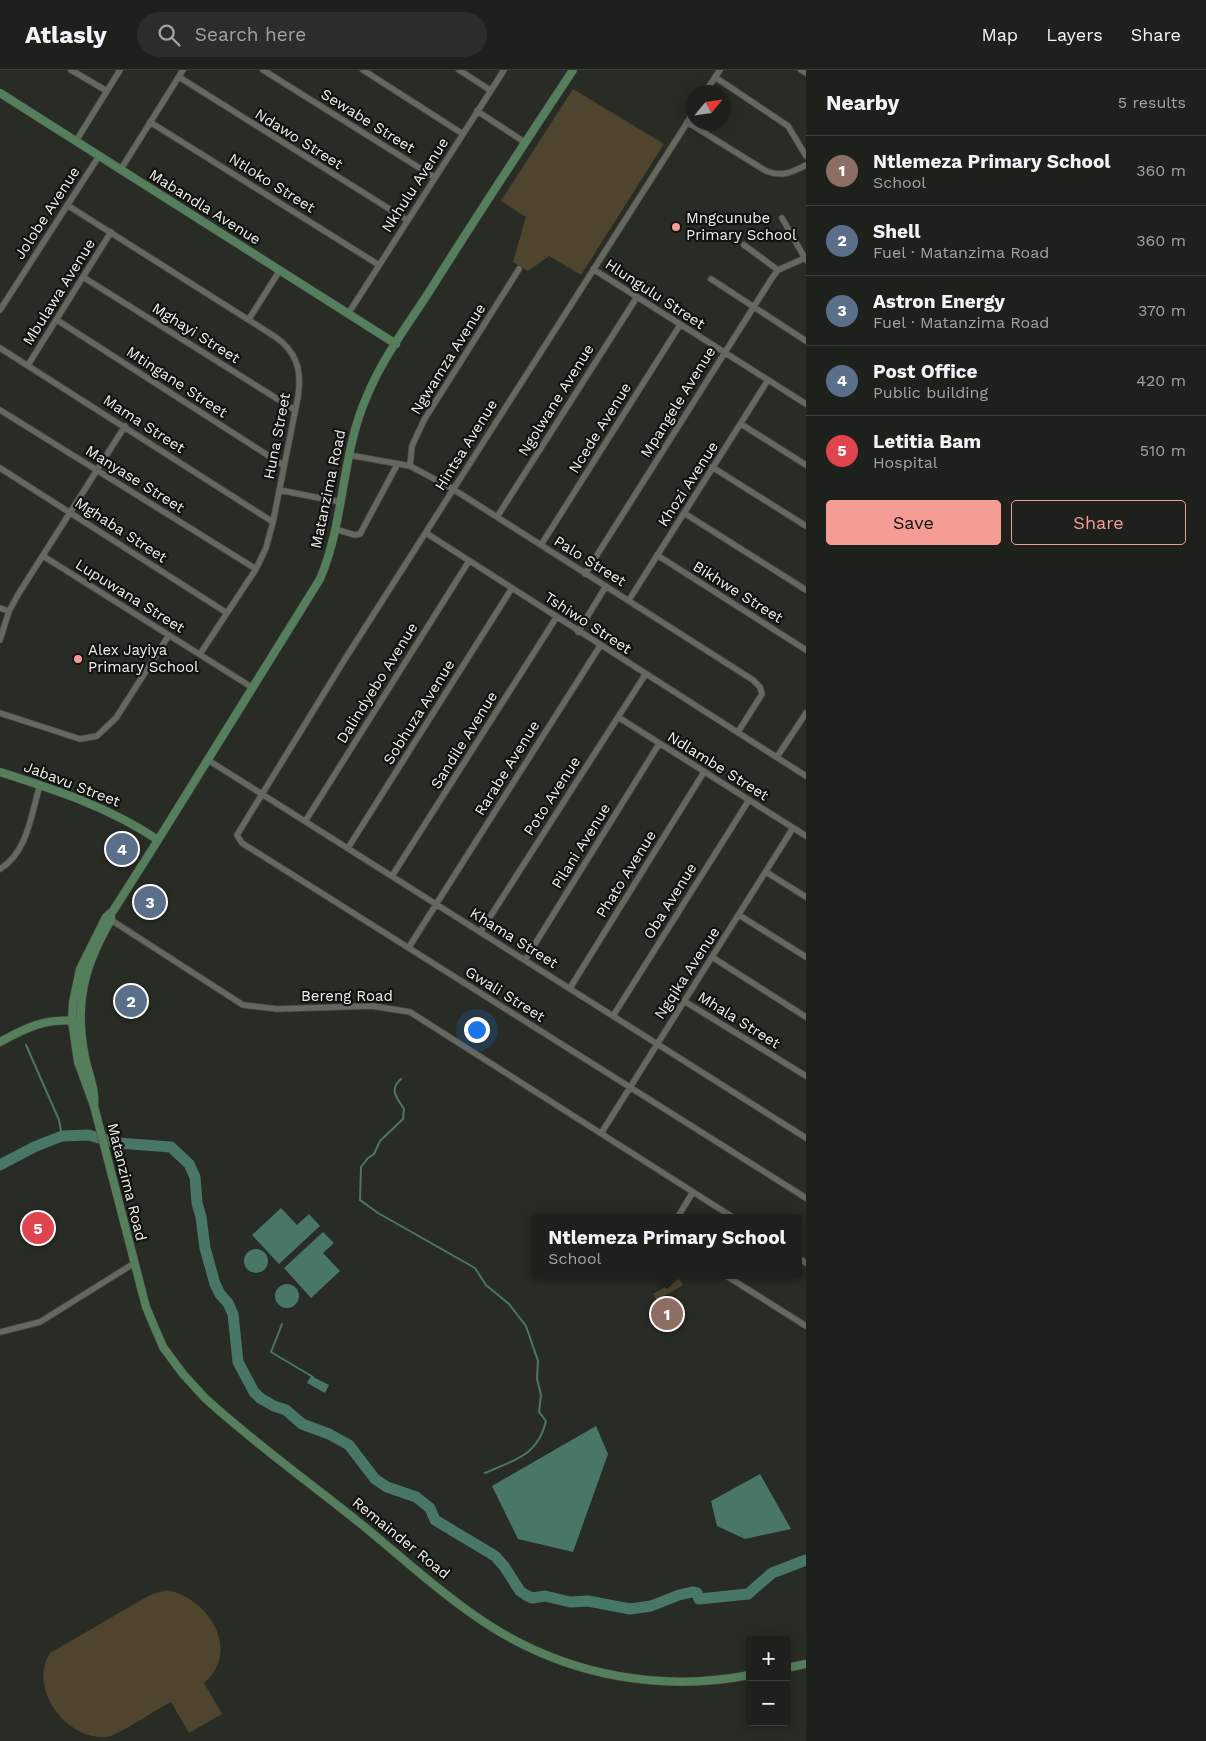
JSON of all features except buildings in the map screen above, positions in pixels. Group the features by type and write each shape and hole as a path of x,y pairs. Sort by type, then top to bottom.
{"street":[{"path":"71,70 107,92"},
{"path":"76,141 120,70"},
{"path":"121,169 183,70"},
{"name":"Sewabe Street","path":"263,70 434,177"},
{"path":"362,70 463,134"},
{"path":"459,70 490,90"},
{"name":"Nkhulu Avenue","path":"348,314 504,70"},
{"name":"Matanzima Road","path":"133,1264 94,1106 78,1062 75,1021 78,974 86,954 320,579 335,529 349,455 364,402 379,370 490,194 526,143 573,70"},
{"path":"710,85 720,70"},
{"path":"801,70 806,73"},
{"name":"Ndawo Street","path":"179,77 407,220"},
{"path":"715,77 788,126 806,156"},
{"name":"Mabandla Avenue","path":"0,93 396,344"},
{"path":"477,111 526,143"},
{"name":"Ntloko Street","path":"150,122 379,265"},
{"name":"Hintsa Avenue","path":"261,792 686,124"},
{"path":"700,130 766,171 778,175 787,174 806,165"},
{"name":"Jolobe Avenue","path":"0,310 99,156"},
{"name":"Huna Street","path":"67,205 249,319 285,343 294,355 300,380 274,522 266,548 256,569 200,654"},
{"path":"744,245 778,270 806,259 782,218"},
{"name":"Mbulawa Avenue","path":"28,365 111,232"},
{"name":"Hlungulu Street","path":"593,268 806,404"},
{"name":"Ngwamza Avenue","path":"410,466 412,446 424,420 519,269"},
{"path":"249,319 280,270"},
{"name":"Mpangele Avenue","path":"585,574 724,352 778,270"},
{"name":"Mghayi Street","path":"83,278 295,410"},
{"path":"711,279 806,341"},
{"name":"Ngolwane Avenue","path":"497,517 637,297"},
{"name":"Mtingane Street","path":"57,320 283,466"},
{"name":"Ncede Avenue","path":"541,545 680,325"},
{"name":"Mama Street","path":"0,348 274,522"},
{"name":"Khozi Avenue","path":"629,600 768,380"},
{"name":"Manyase Street","path":"0,410 256,569"},
{"path":"741,424 806,465"},
{"path":"0,640 9,611 125,426"},
{"name":"Palo Street","path":"349,455 410,466 453,489 629,600 760,687 761,698 738,732"},
{"path":"335,529 355,535 360,534 397,465"},
{"path":"712,467 806,526"},
{"name":"Mghaba Street","path":"0,468 227,613"},
{"path":"279,490 340,502"},
{"path":"684,513 806,590"},
{"name":"Tshiwo Street","path":"426,533 645,675 806,776"},
{"name":"Bikhwe Street","path":"657,555 806,650"},
{"name":"Lupuwana Street","path":"44,556 253,688"},
{"name":"Dalindyebo Avenue","path":"306,820 469,561"},
{"path":"578,632 606,586"},
{"name":"Sobhuza Avenue","path":"348,848 512,588"},
{"path":"0,608 9,611"},
{"name":"Sandile Avenue","path":"392,876 556,618"},
{"path":"0,713 80,739 97,736 116,718 170,635"},
{"name":"Rarabe Avenue","path":"409,947 600,646"},
{"name":"Poto Avenue","path":"481,931 645,675"},
{"path":"777,757 805,716"},
{"name":"Ndlambe Street","path":"618,717 806,836"},
{"name":"Pilani Avenue","path":"525,960 659,744"},
{"name":"Khama Street","path":"208,760 306,820 806,1138"},
{"name":"Jabavu Street","path":"0,772 109,810 158,840"},
{"name":"Phato Avenue","path":"570,988 704,772"},
{"path":"0,869 13,861 22,847 40,785"},
{"name":"Gwali Street","path":"261,792 237,832 239,840 806,1198"},
{"name":"Oba Avenue","path":"614,1016 749,800"},
{"name":"Ngqika Avenue","path":"602,1132 793,828"},
{"path":"766,872 806,897"},
{"path":"739,916 806,957"},
{"name":"Bereng Road","path":"109,917 243,1005 277,1009 372,1006 395,1008 410,1012 516,1081 602,1132 728,1214"},
{"path":"712,958 806,1017"},
{"name":"Mhala Street","path":"684,1001 806,1076"},
{"path":"0,1042 42,1022 75,1021"},
{"path":"679,1214 693,1192"},
{"path":"0,1332 40,1322 133,1264"},
{"name":"Remainder Road","path":"133,1264 146,1307 160,1340 183,1374 205,1398 429,1579 494,1628 549,1657 593,1672 626,1678 689,1682 726,1680 746,1676"},
{"path":"731,1279 806,1326"},
{"path":"791,1667 806,1664"}],"shaded area":[{"path":"573,89 664,144 581,275 549,256 528,271 513,262 526,217 501,201"},
{"path":"281,1208 297,1225 309,1214 320,1226 279,1264 252,1235"},
{"path":"323,1232 334,1243 323,1253 340,1271 311,1298 284,1268"},
{"path":"256,1249 265,1252 268,1261 265,1270 256,1273 247,1270 244,1261 247,1252"},
{"path":"679,1279 683,1285 657,1300 653,1294"},
{"path":"287,1284 296,1287 299,1296 296,1305 287,1308 278,1305 275,1296 278,1287"},
{"path":"311,1376 329,1385 325,1393 307,1383"},
{"path":"596,1426 608,1454 573,1552 518,1539 492,1486"},
{"path":"760,1474 791,1529 745,1539 717,1526 711,1501"},
{"path":"167,1590 182,1595 195,1603 207,1614 215,1627 220,1641 220,1656 215,1670 204,1683 222,1714 189,1733 171,1702 107,1737 92,1736 77,1730 54,1709 47,1696 44,1667 50,1653 150,1595"}],"waterway":[{"path":"26,1045 59,1120 62,1136"},
{"path":"401,1079 395,1087 395,1094 404,1109 403,1119 380,1141 374,1154 361,1167 360,1200 378,1213 475,1268 486,1285 509,1304 526,1326 538,1361 537,1379 541,1395 539,1412 546,1421 542,1433 531,1449 523,1455 485,1473"},
{"path":"0,1165 34,1147 62,1136 88,1135 118,1143 171,1147 189,1164 195,1177 197,1203 205,1248 215,1284 233,1314 238,1362 254,1392 274,1406 286,1410 302,1424 329,1434 349,1445 375,1479 387,1487 416,1497 430,1508 435,1520 495,1556 504,1566 520,1591 532,1598 545,1596 570,1602 588,1601 630,1609 651,1606 692,1592 697,1593 699,1599 748,1594 772,1573 806,1560"},
{"path":"282,1324 271,1352 313,1377"}],"place":[{"name":"Mngcunube Primary School","path":"676,227"},
{"name":"Alex Jayiya Primary School","path":"78,659"},
{"name":"Post Office","path":"122,849"},
{"name":"Astron Energy","path":"150,902"},
{"name":"Shell","path":"131,1001"},
{"name":"Letitia Bam","path":"38,1228"},
{"name":"Ntlemeza Primary School","path":"667,1314"}]}
